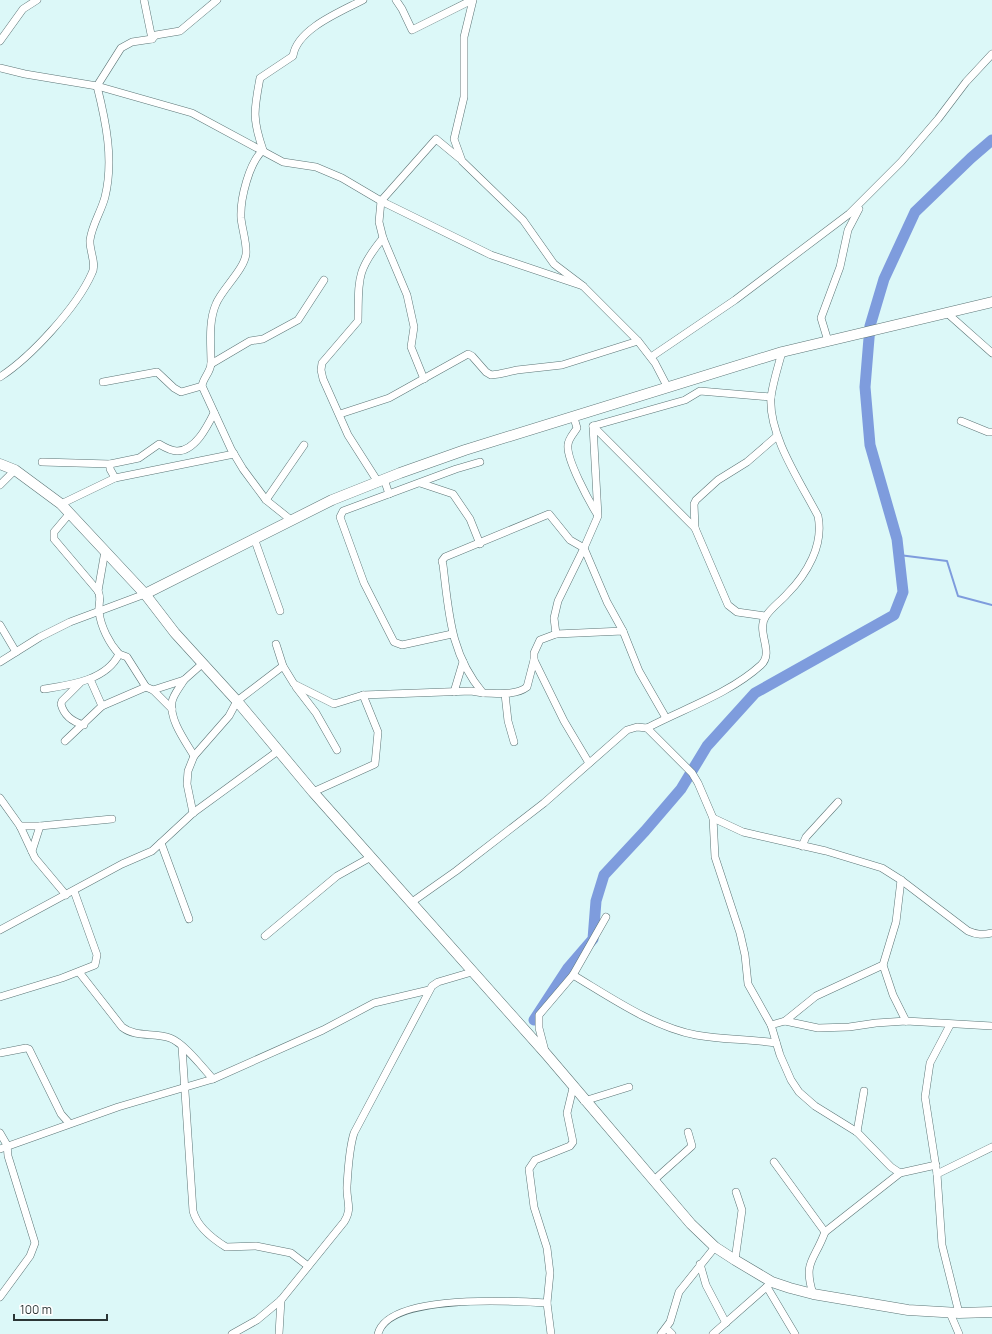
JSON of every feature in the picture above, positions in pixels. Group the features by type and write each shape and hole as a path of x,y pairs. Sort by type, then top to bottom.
{"street":[{"path":"0,41 23,9 37,0"},
{"path":"144,0 152,39"},
{"path":"0,377 9,371 41,341 67,312 93,272 90,241 94,222 104,198 107,182 108,147 107,126 96,86 121,48 132,42 152,39 156,35 180,30 217,0"},
{"path":"263,150 256,129 254,114 260,78 293,56 294,47 310,30 363,0"},
{"path":"396,0 412,30 473,0"},
{"path":"462,161 454,139 464,96 464,37 473,0"},
{"path":"651,357 736,300 785,261 829,231 849,214 915,146 966,82 992,54"},
{"path":"0,68 25,74 96,86 192,113 283,162 316,168 342,178 382,201 491,255 583,286"},
{"path":"424,379 411,347 414,328 407,295 382,238 379,222 382,201 436,139 462,161 523,220 554,264 583,286 638,341 651,357 668,388"},
{"path":"263,150 256,156 243,196 241,217 246,255 236,274 216,303 213,312 211,364 209,371 202,380 202,386 234,454 266,500 291,520"},
{"path":"828,341 821,318 840,266 851,222 869,193"},
{"path":"382,238 372,251 361,273 358,291 358,322 322,363 321,370 323,378 348,435 381,480 389,494"},
{"path":"211,364 250,341 263,339 298,320 324,280"},
{"path":"0,662 70,622 146,594 291,520 381,480 465,450 574,418 782,352 992,302"},
{"path":"947,312 992,353"},
{"path":"340,414 390,398 468,354 472,356 486,372 491,375 569,363 638,341"},
{"path":"412,902 544,803 627,730 638,727 647,728 700,703 723,691 762,664 766,654 762,635 765,616 795,586 806,569 819,542 821,528 818,516 777,436 772,413 772,397 782,352"},
{"path":"104,382 158,372 174,388 181,392 202,386"},
{"path":"593,426 685,400 700,391 772,397"},
{"path":"42,462 110,464 139,458 159,444 176,451 185,450 205,431 214,414"},
{"path":"574,418 577,428 568,442 568,451 578,477 598,516"},
{"path":"961,421 988,432 992,432"},
{"path":"556,634 554,618 558,601 598,516 593,426"},
{"path":"593,426 695,528 728,605 737,612 765,616"},
{"path":"695,528 696,500 718,480 748,462 777,436"},
{"path":"266,500 304,445"},
{"path":"61,504 115,478 234,454"},
{"path":"452,634 402,645 394,642 364,583 340,517 343,511 456,468 480,462"},
{"path":"0,464 15,470 61,504 146,594 175,633 202,664 237,701 278,751 547,1055 584,1101 691,1224 715,1247 770,1284 813,1294 908,1310 954,1313 992,1312"},
{"path":"110,464 110,469 115,478"},
{"path":"0,485 15,470"},
{"path":"420,482 453,494 470,519 480,544"},
{"path":"70,513 54,532 54,539 98,591 100,596 99,611 109,642 118,654 127,657 146,687 153,690 172,709"},
{"path":"483,693 475,684 463,662 452,634 442,561 445,558 549,514 570,540 584,548 607,602 623,631 639,671 666,718"},
{"path":"254,538 280,611"},
{"path":"98,591 105,551"},
{"path":"0,625 16,652"},
{"path":"294,684 334,704 363,694 471,691 505,694 523,690 527,687 534,660 534,653 540,640 556,634 623,631"},
{"path":"276,644 283,666 294,684 316,713 337,750"},
{"path":"44,689 80,683 90,679 110,665 118,654"},
{"path":"534,660 564,721 589,763"},
{"path":"454,692 463,662"},
{"path":"194,756 177,728 172,709 172,701 184,680 202,664"},
{"path":"194,813 187,784 188,771 194,756 229,716 237,701 283,666"},
{"path":"90,679 102,706"},
{"path":"153,690 184,680"},
{"path":"80,683 62,701 61,704 67,716 74,722 84,725"},
{"path":"65,740 84,725 102,706 146,687"},
{"path":"314,792 375,764 378,732 363,694"},
{"path":"505,694 508,721 514,742"},
{"path":"647,728 683,764 698,782 713,818 715,857 746,955 748,984 771,1025 776,1043 791,1080 798,1092 816,1106 857,1132 891,1167 900,1173"},
{"path":"0,930 122,864 152,851 194,813 278,751"},
{"path":"0,798 20,826 32,852 66,895"},
{"path":"802,846 806,837 838,802"},
{"path":"713,818 743,832 802,846 882,868 901,880 968,931 983,935 992,933"},
{"path":"20,826 40,826 112,819"},
{"path":"32,852 40,826"},
{"path":"161,843 189,919"},
{"path":"265,936 337,876 371,857"},
{"path":"901,880 896,922 883,965 891,989 906,1021"},
{"path":"0,997 79,972 95,965 97,956 74,891"},
{"path":"547,1055 539,1028 539,1015 573,975 606,917"},
{"path":"771,1025 785,1021 816,996 883,965"},
{"path":"79,972 122,1027 127,1031 172,1039 213,1079"},
{"path":"232,1334 257,1320 281,1300 348,1215 350,1211 347,1186 351,1142 354,1133 429,990 438,982 472,972"},
{"path":"573,975 626,1007 666,1025 695,1035 776,1043"},
{"path":"0,1149 69,1123 213,1079 316,1033 374,1003 429,990"},
{"path":"785,1021 818,1028 849,1027 876,1022 906,1021 950,1025 992,1026"},
{"path":"950,1025 930,1063 925,1097 936,1165 944,1256 959,1334"},
{"path":"0,1053 26,1048 29,1049 61,1114 69,1123"},
{"path":"182,1048 193,1211 195,1219 226,1247 256,1246 291,1253 308,1266"},
{"path":"584,1101 628,1087"},
{"path":"551,1334 547,1304 550,1273 547,1248 534,1207 529,1169 535,1160 570,1146 573,1142 567,1113 573,1088"},
{"path":"857,1132 864,1091"},
{"path":"654,1180 692,1146 688,1132"},
{"path":"0,1133 8,1145 8,1156 35,1242 30,1256 0,1297"},
{"path":"937,1174 992,1147"},
{"path":"774,1162 824,1232"},
{"path":"813,1294 808,1271 810,1263 818,1251 824,1232 900,1173 936,1165"},
{"path":"735,1260 742,1210 736,1192"},
{"path":"670,1333 670,1322 679,1292 715,1247"},
{"path":"700,1264 706,1285 726,1323"},
{"path":"713,1334 770,1284"},
{"path":"770,1284 795,1334"},
{"path":"279,1334 281,1300"},
{"path":"378,1334 384,1322 410,1310 424,1306 500,1300 547,1304"},
{"path":"661,1334 670,1322"}],"waterway":[{"path":"534,1020 568,968 593,939 596,901 604,875 681,789 707,746 755,693 894,615 903,592 897,539 870,445 865,387 870,326 884,279 915,212 992,140"},
{"path":"899,555 947,561 958,596 992,605"}]}
